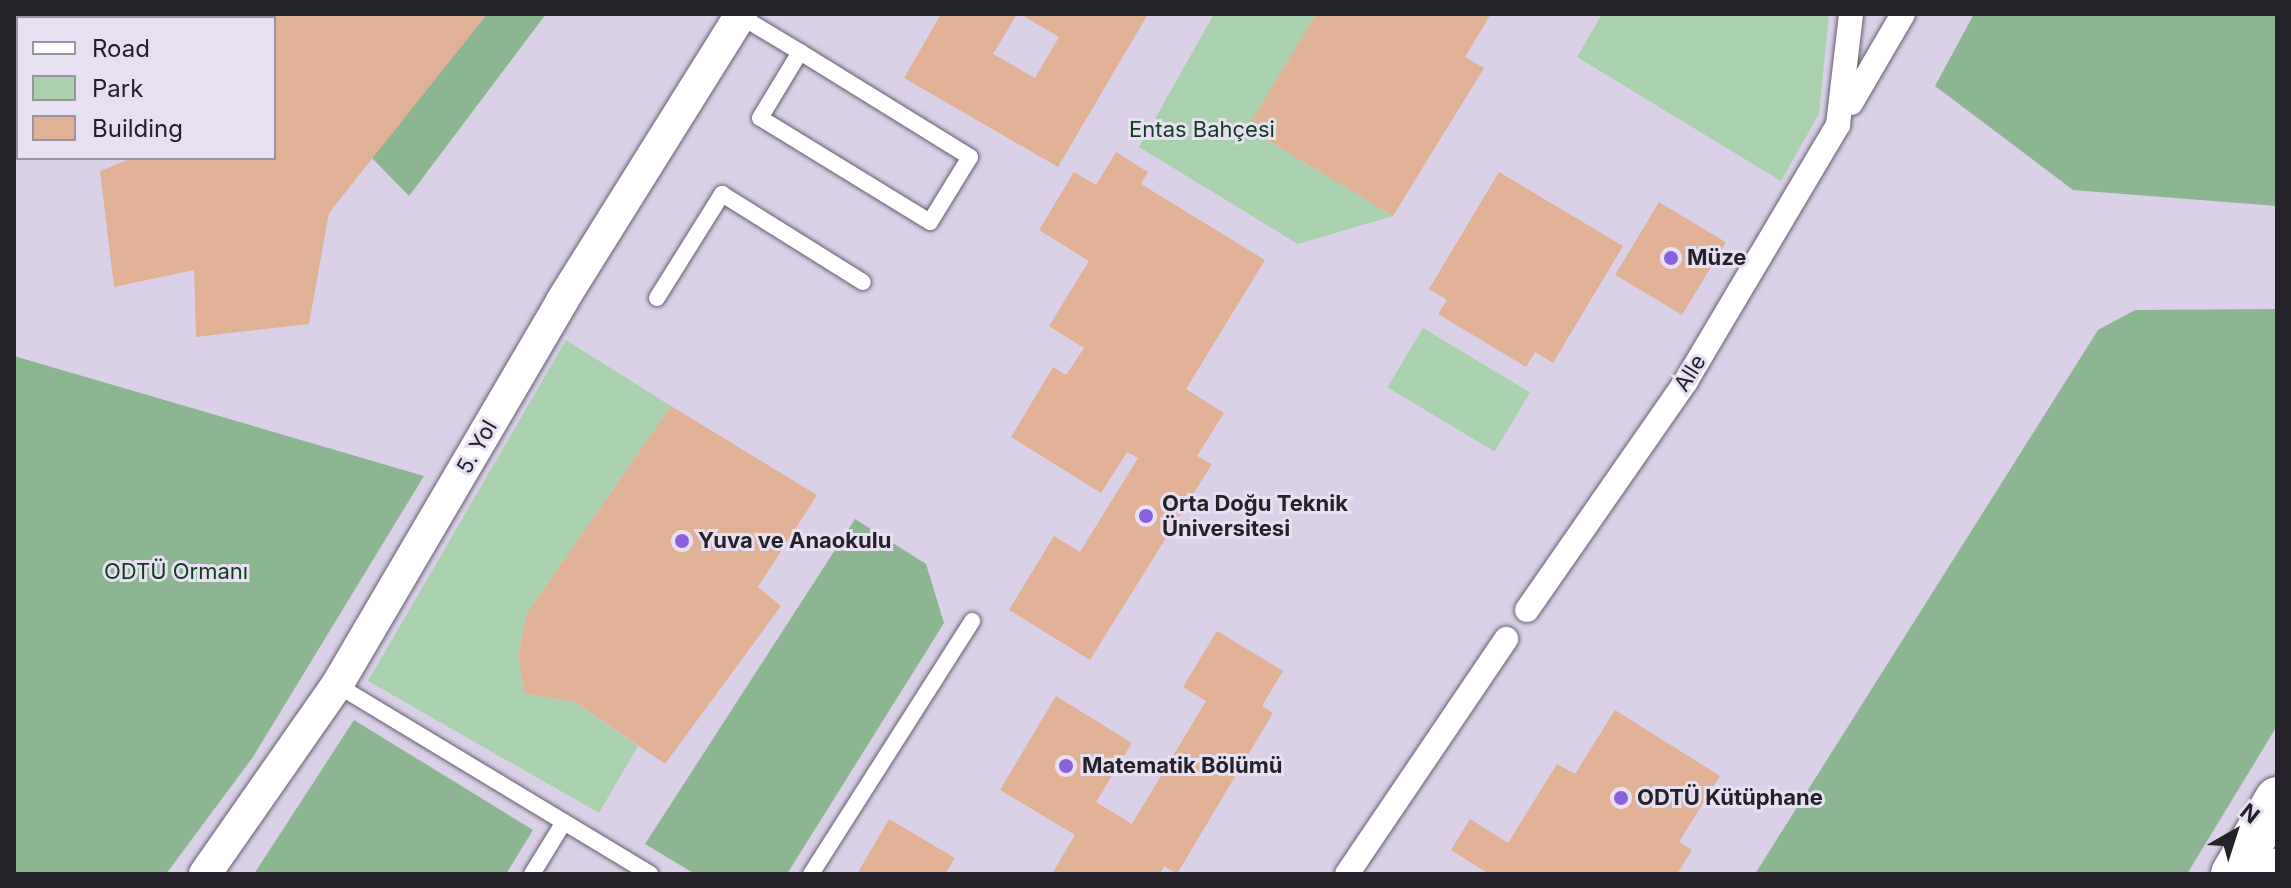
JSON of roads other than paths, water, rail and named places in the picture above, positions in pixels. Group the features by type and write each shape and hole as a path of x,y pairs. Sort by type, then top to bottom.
{"main road":[{"path":"2233,874 2277,799"}],"street":[{"name":"Alle","path":"1844,116 1851,14"},
{"name":"Alle","path":"1527,610 1686,381 1903,14"},
{"name":"5. Yol","path":"205,874 337,685 562,301 740,15"},
{"path":"1347,874 1506,639"}],"lane":[{"path":"740,15 800,52 970,157 930,222 760,118 800,52"},
{"path":"657,298 722,194 863,282"},
{"path":"811,874 972,621"},
{"path":"337,685 650,874"},
{"path":"532,874 564,822"}],"place":[{"name":"Müze","path":"1671,258"},
{"name":"Orta Doğu Teknik Üniversitesi","path":"1146,516"},
{"name":"Yuva ve Anaokulu","path":"682,541"},
{"name":"Matematik Bölümü","path":"1066,766"},
{"name":"ODTÜ Kütüphane","path":"1621,798"}],"park label":[{"name":"Entas Bahçesi","path":"1202,130"},
{"name":"ODTÜ Ormanı","path":"176,572"}]}
